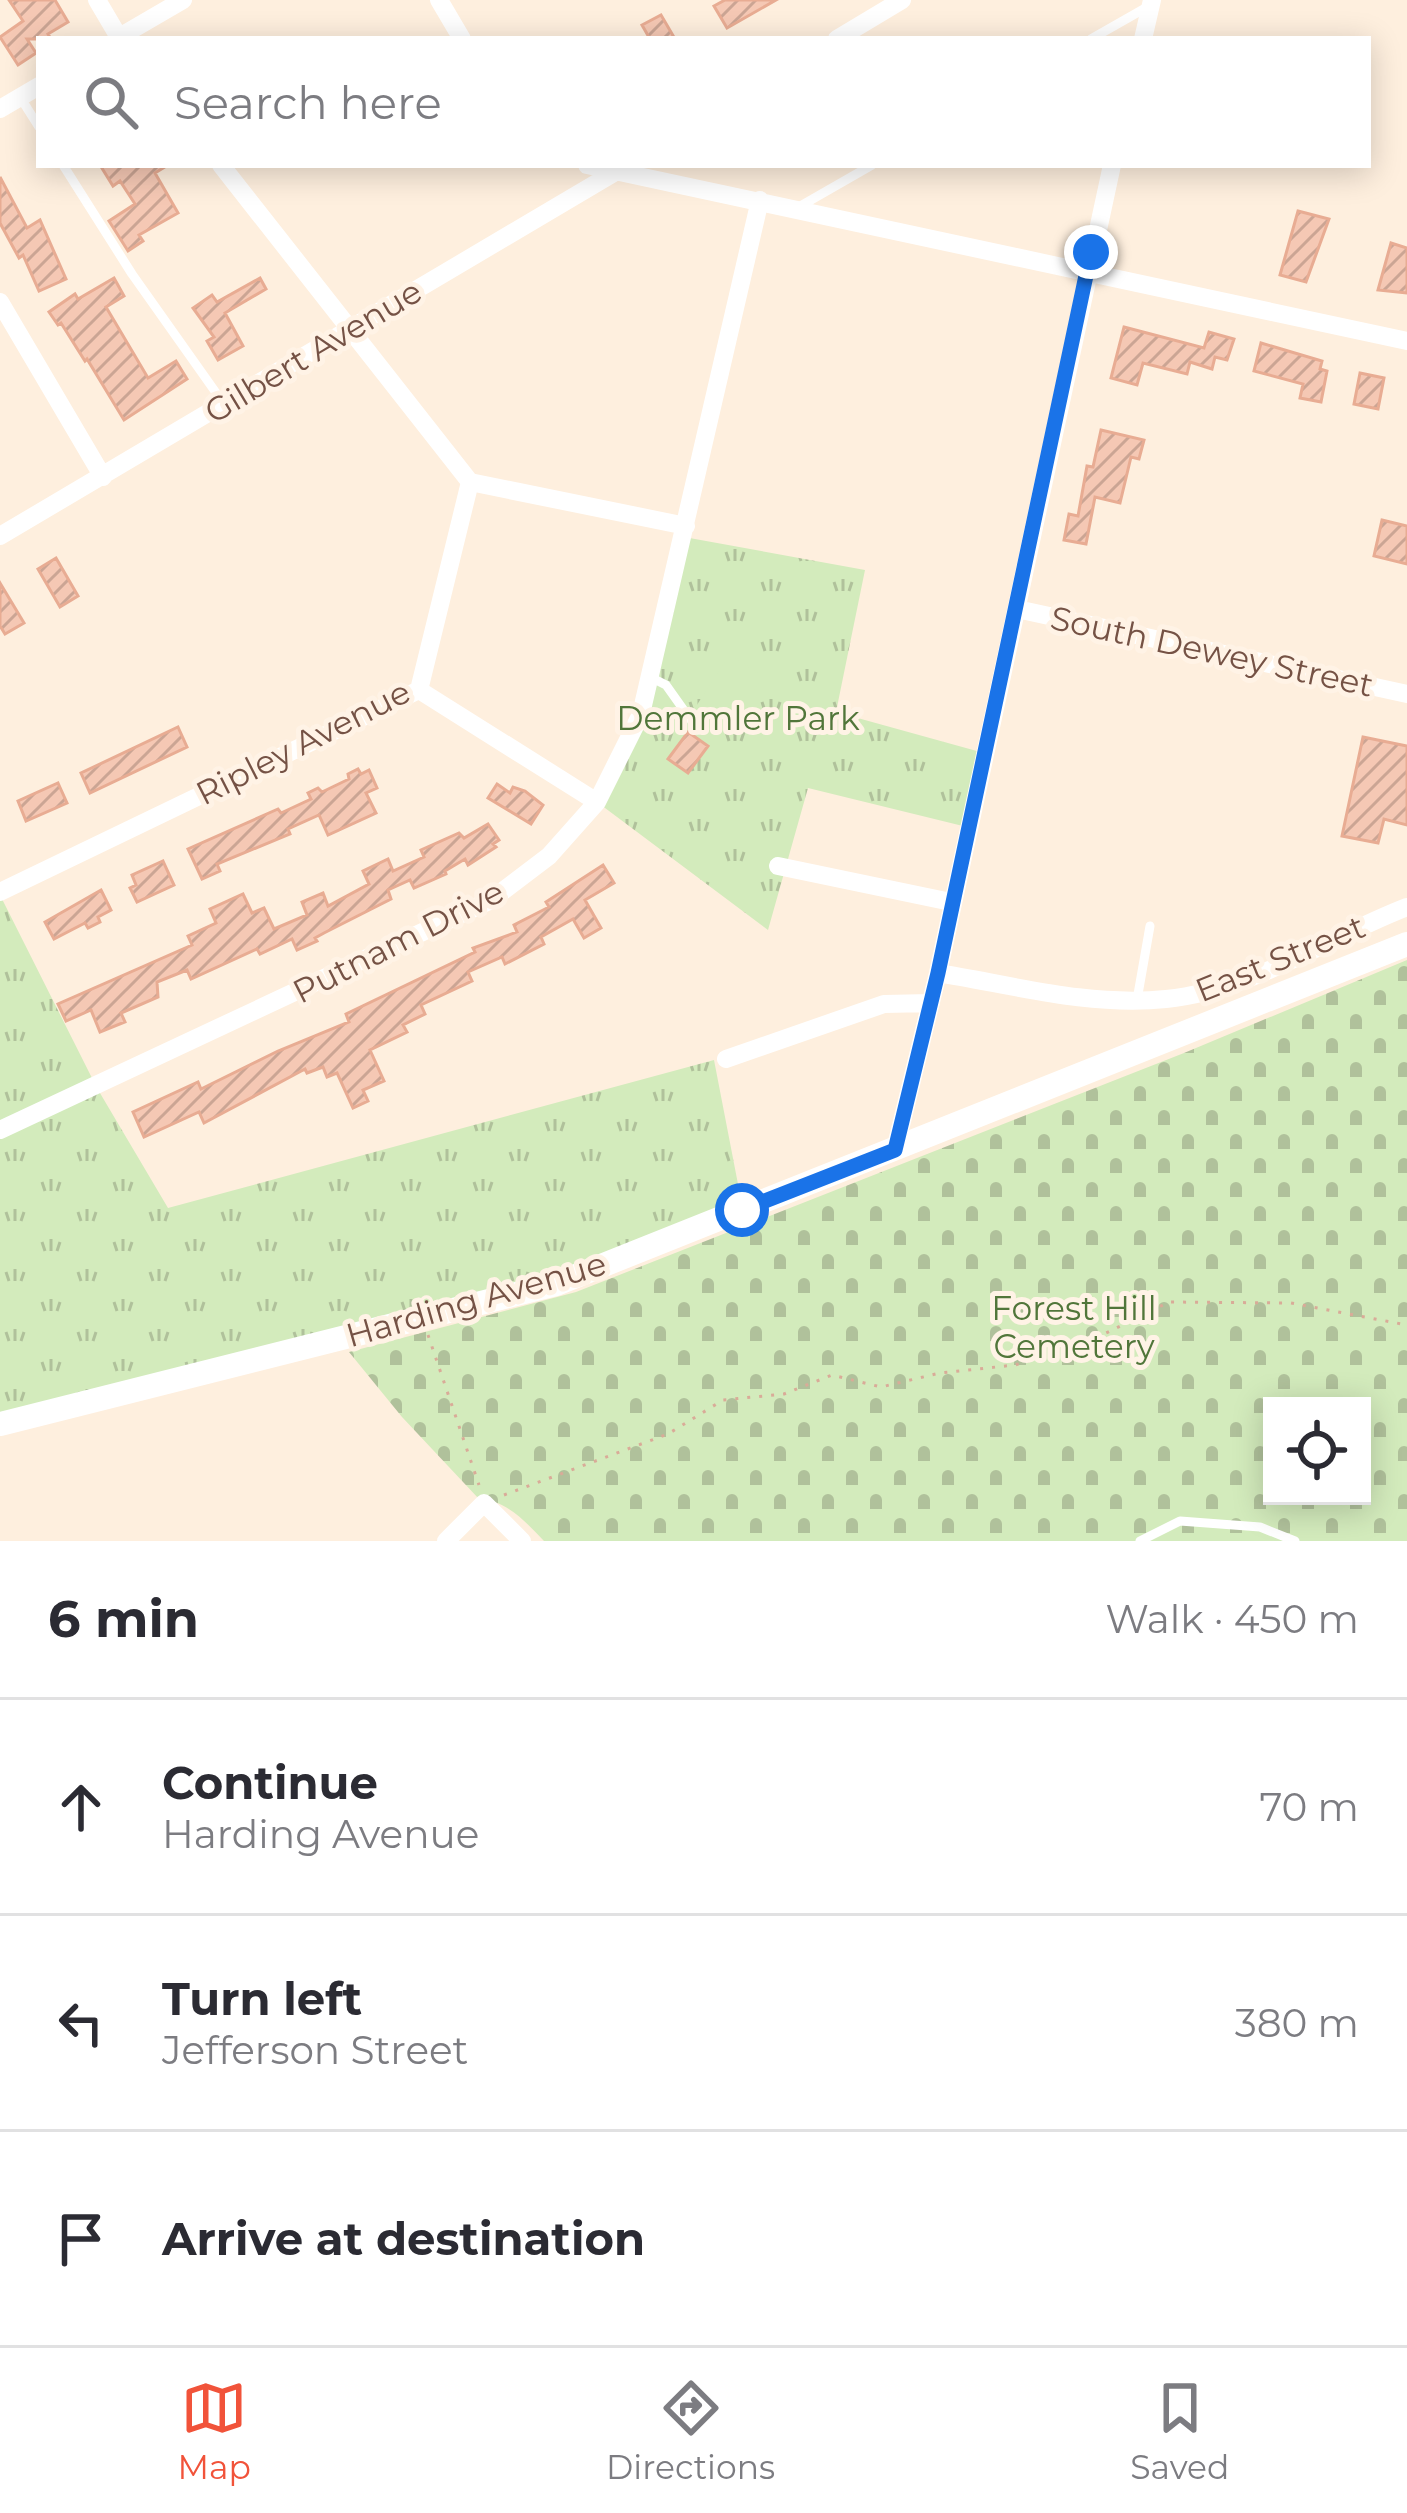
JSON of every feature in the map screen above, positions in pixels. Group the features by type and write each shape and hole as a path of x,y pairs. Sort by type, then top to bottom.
{"main road":[{"name":"Harding Avenue","path":"0,1424 556,1284 1407,944"}],"street":[{"path":"97,0 117,36"},
{"path":"121,36 183,0"},
{"path":"439,0 460,36"},
{"path":"842,36 902,0"},
{"path":"1144,36 1151,2"},
{"path":"0,109 36,88"},
{"path":"223,168 470,482 686,526"},
{"path":"620,168 1407,341"},
{"name":"Gilbert Avenue","path":"0,536 620,168"},
{"path":"895,1150 938,973 1111,168"},
{"name":"Putnam Drive","path":"0,1130 491,900 549,856 597,802 640,714 760,200"},
{"path":"0,302 104,477"},
{"name":"Ripley Avenue","path":"0,892 419,690 470,482"},
{"name":"South Dewey Street","path":"1017,609 1407,694"},
{"path":"419,690 597,802"},
{"path":"778,866 951,902"},
{"name":"East Street","path":"938,973 1091,998 1192,995 1407,908"},
{"path":"726,1059 884,1004 931,1003"},
{"path":"446,1541 484,1503 522,1541"}],"lane":[{"path":"1096,36 1151,2"},
{"path":"20,97 36,123"},
{"path":"65,168 132,274 224,404"},
{"path":"797,208 867,168"},
{"path":"650,677 666,685 698,730"},
{"path":"1137,1000 1150,926"},
{"path":"1140,1541 1180,1521 1260,1527 1295,1541"}],"path":[{"path":"422,1318 463,1429 484,1503 668,1434 723,1400 784,1394 832,1375 881,1388 940,1373 1015,1365 1088,1342 1169,1302 1291,1304 1407,1325"}],"green space":[{"name":"Demmler Park","path":"684,537 865,570 836,712 984,753 967,827 808,788 768,930 597,802 641,714"},
{"path":"730,654 763,677 722,737 691,714"},
{"path":"0,895 97,1088 168,1208 714,1060 743,1210 556,1284 0,1424"},
{"name":"Forest Hill Cemetery","path":"1407,960 1407,1541 544,1541 507,1508 479,1499 349,1352 576,1292 1184,1053"}],"building":[{"path":"9,0 55,0 68,22 49,36 27,39 36,53 18,65 0,37 23,21"},
{"path":"725,0 776,0 727,28 714,6"},
{"path":"661,15 673,36 648,36 642,25"},
{"path":"102,168 163,168 155,173 178,213 139,235 143,241 128,251 109,221 135,204 120,181 113,186"},
{"path":"0,177 27,228 40,220 66,279 39,291 23,255 19,258 0,223"},
{"path":"1298,211 1329,219 1306,282 1280,275"},
{"path":"1391,243 1407,248 1407,293 1378,290"},
{"path":"114,278 124,296 106,307 148,378 176,361 187,379 124,420 87,359 49,312 75,294 78,299"},
{"path":"260,278 266,289 225,313 243,346 218,360 207,341 214,337 193,308 212,295 217,302"},
{"path":"1124,327 1204,348 1209,332 1234,339 1227,360 1215,357 1212,369 1190,362 1187,374 1143,363 1137,385 1111,378"},
{"path":"1261,343 1322,361 1320,369 1327,371 1321,402 1300,398 1303,384 1254,371"},
{"path":"1360,373 1384,378 1378,409 1354,404"},
{"path":"1101,430 1144,440 1139,459 1131,457 1120,503 1095,497 1086,544 1064,540 1069,514 1078,516 1087,466 1093,467"},
{"path":"1382,520 1407,526 1407,564 1374,556"},
{"path":"56,558 78,596 60,607 38,569"},
{"path":"0,583 24,623 5,634 0,626"},
{"path":"178,727 187,747 90,793 81,773"},
{"path":"688,732 708,746 688,773 668,759"},
{"path":"1363,737 1407,746 1407,825 1384,819 1378,843 1342,836"},
{"path":"358,769 361,774 369,770 377,788 366,793 376,813 328,835 319,815 288,829 290,834 217,864 220,871 202,879 188,849 311,799 308,793 318,788 322,792"},
{"path":"58,783 67,803 26,821 18,801"},
{"path":"497,784 510,793 513,787 525,791 543,805 531,824 488,798"},
{"path":"488,824 499,840 493,844 496,847 468,865 465,859 446,874 414,888 410,880 388,890 391,899 297,950 292,939 191,979 187,970 157,982 158,997 121,1013 125,1022 100,1032 91,1010 66,1021 58,1004 192,945 188,936 216,923 210,909 243,894 252,913 264,908 274,929 307,915 302,902 323,893 328,906 369,884 363,871 388,859 393,871 424,857 421,850 459,833 464,838"},
{"path":"163,861 174,885 137,902 130,888 136,885 132,875"},
{"path":"603,865 614,883 585,900 601,928 584,938 573,919 541,937 544,944 505,964 502,957 468,972 472,981 421,1005 425,1014 403,1025 407,1032 370,1050 384,1081 363,1090 368,1101 353,1108 337,1073 327,1077 323,1067 307,1073 305,1069 204,1123 199,1112 144,1137 133,1112 198,1082 201,1089 349,1022 346,1014 475,952 473,948 517,932 514,925 549,907 546,902"},
{"path":"101,890 111,910 98,917 100,922 88,928 85,923 54,939 45,922"}],"route":[{"path":"742,1210 895,1150 938,973 1091,252"}]}
